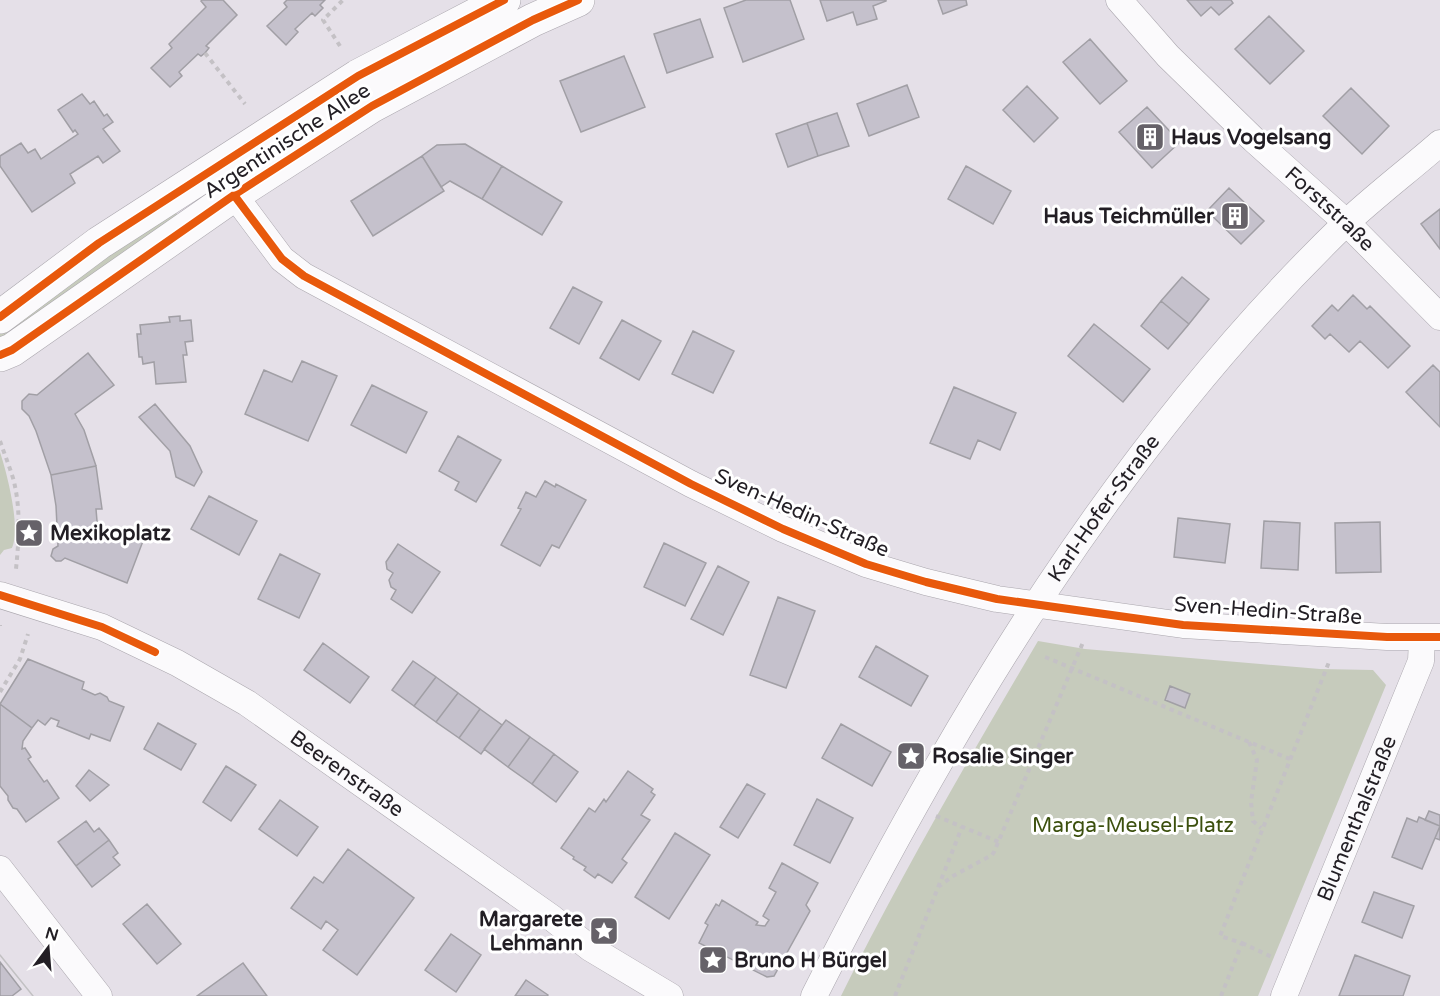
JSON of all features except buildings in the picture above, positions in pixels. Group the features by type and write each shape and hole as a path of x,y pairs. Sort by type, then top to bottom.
{"main road":[{"name":"Argentinische Allee","path":"0,317 99,243 358,76 504,0"},
{"name":"Argentinische Allee","path":"0,355 12,350 234,195 372,106 533,20 578,0"}],"street":[{"name":"Forststraße","path":"1119,0 1168,56 1254,140 1347,223 1440,317"},
{"name":"Karl-Hofer-Straße","path":"814,996 913,806 1018,630 1115,492 1177,410 1262,312 1347,223 1440,143"},
{"name":"Sven-Hedin-Straße","path":"214,167 282,259 304,276 691,484 783,529 866,564 997,599 1183,625 1431,638"},
{"name":"Beerenstraße","path":"0,595 102,627 177,663 247,703 552,918 590,948 670,996"},
{"name":"Blumenthalstraße","path":"1284,996 1431,638"},
{"path":"0,869 99,996"}],"path":[{"path":"340,46 323,20 343,0"},
{"path":"205,53 245,104"},
{"path":"0,441 13,479 18,510 19,540 16,569"},
{"path":"0,692 20,659 28,634"},
{"path":"938,887 953,876 992,855 1084,640"},
{"path":"1045,657 1290,759"},
{"path":"1278,960 1242,943 1220,936 1329,662"},
{"path":"1249,742 1257,760 1251,802 1253,820 1262,828"},
{"path":"929,813 999,842"},
{"path":"895,996 962,827"},
{"path":"1221,996 1242,943"}],"green space":[{"path":"172,207 182,221 0,345 0,330"},
{"path":"0,452 9,486 15,528 12,548 4,550 0,555"},
{"name":"Marga-Meusel-Platz","path":"1038,641 1085,649 1320,669 1373,670 1386,685 1258,996 841,996 912,861"}],"tram line":[{"path":"0,955 33,996"}],"cycle path":[{"path":"0,317 99,243 358,76 504,0"},
{"path":"0,355 12,350 234,195 372,106 533,20 578,0"},
{"path":"234,195 282,259 304,276 691,484 783,529 866,564 926,582 997,599 1183,625 1387,637 1440,637"},
{"path":"0,595 102,627 155,652"}],"place":[{"name":"Haus Vogelsang","path":"1150,137"},
{"name":"Haus Teichmüller","path":"1235,216"},
{"name":"Mexikoplatz","path":"29,533"},
{"name":"Rosalie Singer","path":"911,756"},
{"name":"Margarete Lehmann","path":"604,931"},
{"name":"Bruno H Bürgel","path":"713,960"}]}
